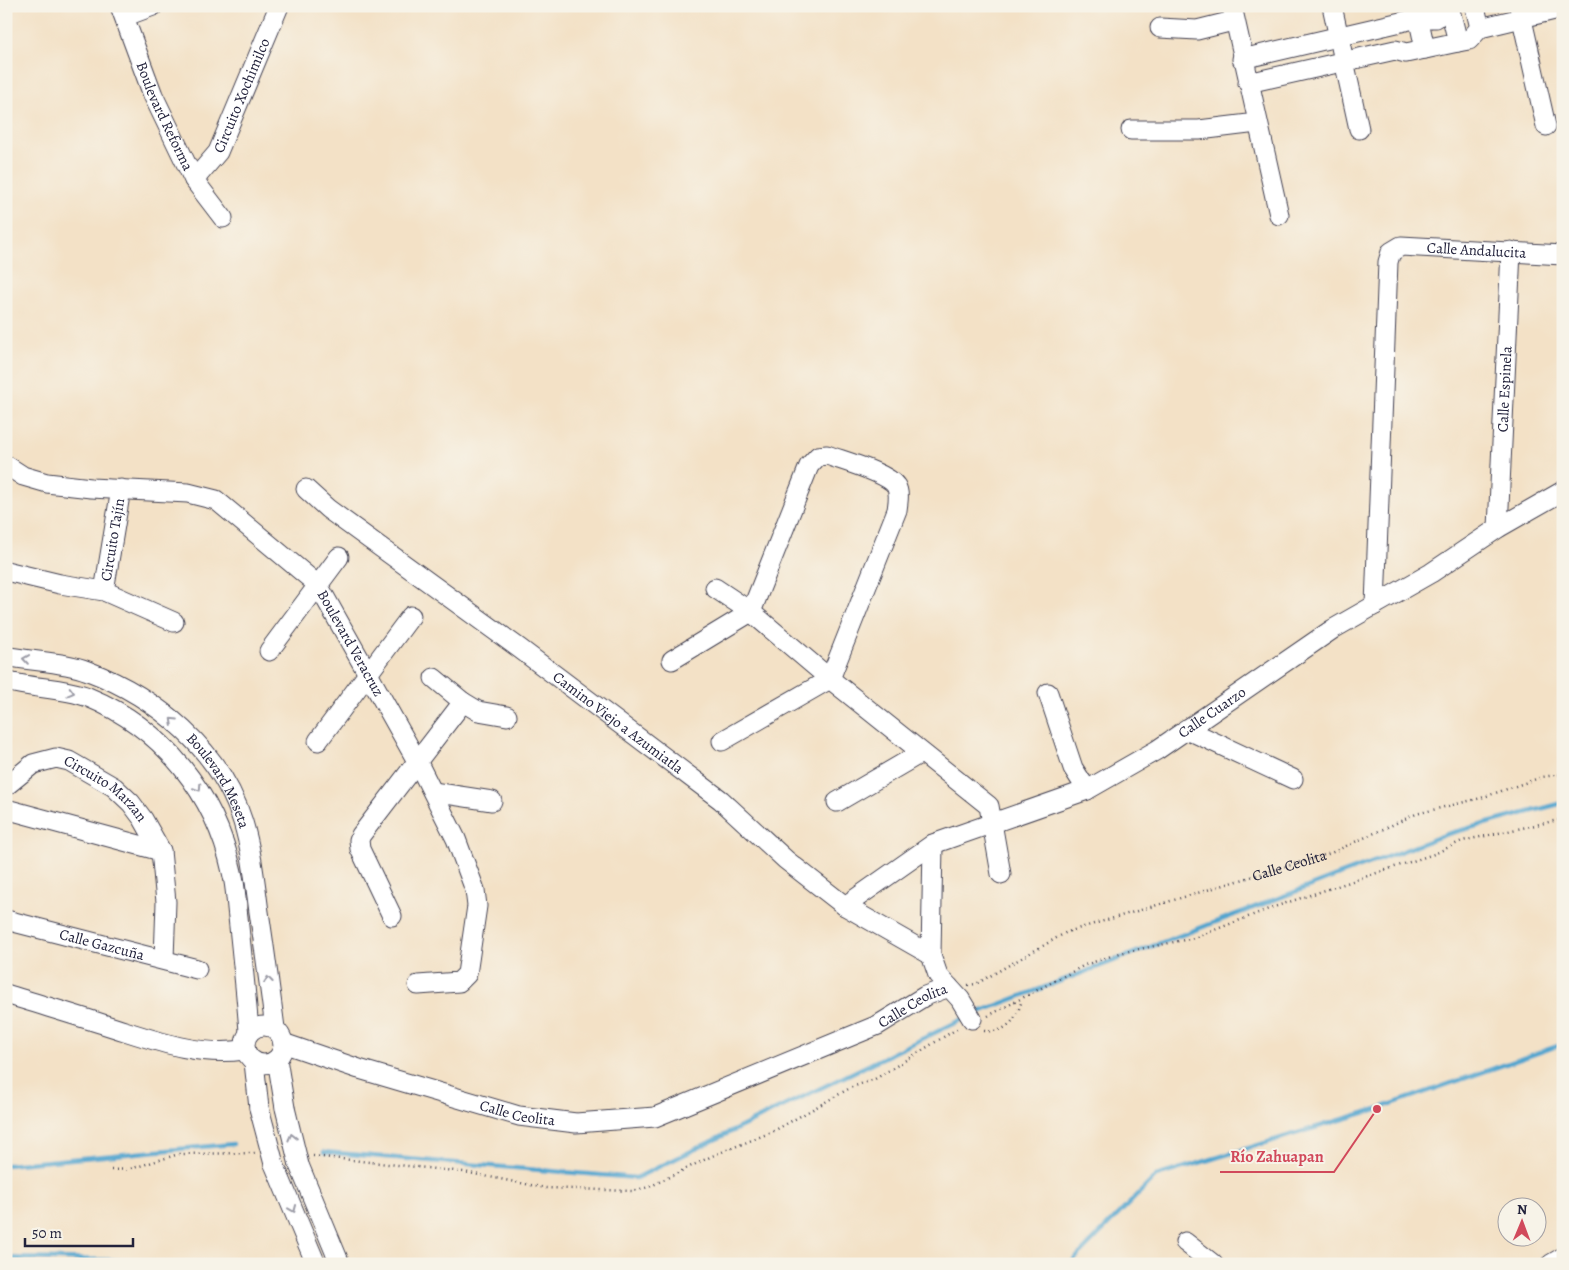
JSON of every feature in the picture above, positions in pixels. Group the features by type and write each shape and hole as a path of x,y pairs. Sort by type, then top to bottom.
{"street":[{"path":"123,11 153,6"},
{"name":"Circuito Xochimilco","path":"194,180 218,152 279,6"},
{"path":"1332,6 1359,129"},
{"path":"1242,59 1389,25 1417,12 1436,18 1448,6 1458,42"},
{"path":"1476,7 1480,28"},
{"path":"1248,83 1395,50 1406,53 1469,40 1480,28 1521,13 1563,8"},
{"name":"Boulevard Reforma","path":"123,11 153,95 194,180 223,218"},
{"path":"1417,12 1425,49"},
{"path":"1521,13 1546,126"},
{"path":"1160,28 1197,30 1232,14 1279,215"},
{"path":"1389,25 1395,50"},
{"path":"1131,130 1199,130 1257,123"},
{"name":"Calle Andalucita","path":"1375,605 1388,262 1391,252 1401,246 1563,255"},
{"name":"Calle Espinela","path":"1498,528 1511,251"},
{"path":"672,660 751,612 809,466 818,456 827,455 888,478 896,486 899,497 897,510 830,679 722,741"},
{"name":"Boulevard Veracruz","path":"6,465 23,476 47,483 188,493 216,500 318,585 433,792 456,839 475,890 477,906 467,974 459,982 418,985"},
{"name":"Circuito Tajín","path":"104,591 121,488"},
{"name":"Camino Viejo a Azumiatla","path":"306,489 328,510 519,648 721,800 786,860 845,906 931,955"},
{"name":"Calle Cuarzo","path":"845,906 933,844 1087,790 1157,750 1334,628 1431,573 1498,528 1563,491"},
{"path":"269,651 339,557"},
{"path":"6,571 60,584 104,591 174,622"},
{"path":"715,588 751,612 830,679 989,806 1002,874"},
{"path":"318,740 411,616"},
{"name":"Boulevard Meseta","path":"6,656 61,664 88,671 142,696 168,716 213,763 229,789 242,821 252,855 285,1108 299,1165 340,1264"},
{"path":"434,678 463,702 478,711 507,716"},
{"name":"Boulevard Meseta","path":"6,681 69,692 87,697 115,710 141,727 169,751 188,772 204,798 219,829 232,872 250,1031"},
{"path":"1048,693 1073,768 1087,790"},
{"path":"392,916 360,848 359,840 463,702"},
{"path":"1186,729 1293,779"},
{"path":"837,802 921,752"},
{"name":"Circuito Marzan","path":"6,786 33,764 56,758 69,761 114,787 131,803 143,819 161,851 166,902 164,959"},
{"path":"433,792 492,801"},
{"name":"Circuito Marzan","path":"6,809 161,851"},
{"path":"933,844 931,955 938,975 962,1004"},
{"name":"Calle Gazcuña","path":"6,920 197,969"},
{"path":"6,994 166,1044 249,1056 262,1064 270,1064 278,1044 266,1025 257,1026 250,1031 244,1040 249,1056 259,1108 274,1164 316,1264"},
{"name":"Calle Ceolita","path":"278,1044 519,1116 576,1123 655,1117 878,1025 925,996 962,1004"},
{"path":"1185,1242 1213,1264"},
{"path":"1551,1264 1563,1257"}],"path":[{"name":"Calle Ceolita","path":"962,1004 976,984 1067,932 1331,853 1416,814 1481,798 1542,777 1563,774"},
{"path":"962,1004 981,1030 994,1032 1005,1028 1016,1019 1022,1000"}],"waterway":[{"path":"974,1014 1447,834 1563,803"},
{"path":"324,1152 636,1178 967,1017"},
{"path":"1070,1264 1156,1176 1377,1109 1563,1044"},
{"path":"6,1165 233,1144"},
{"path":"6,1258 113,1260 165,1264"}],"place":[{"name":"Río Zahuapan","path":"1377,1109"}]}
